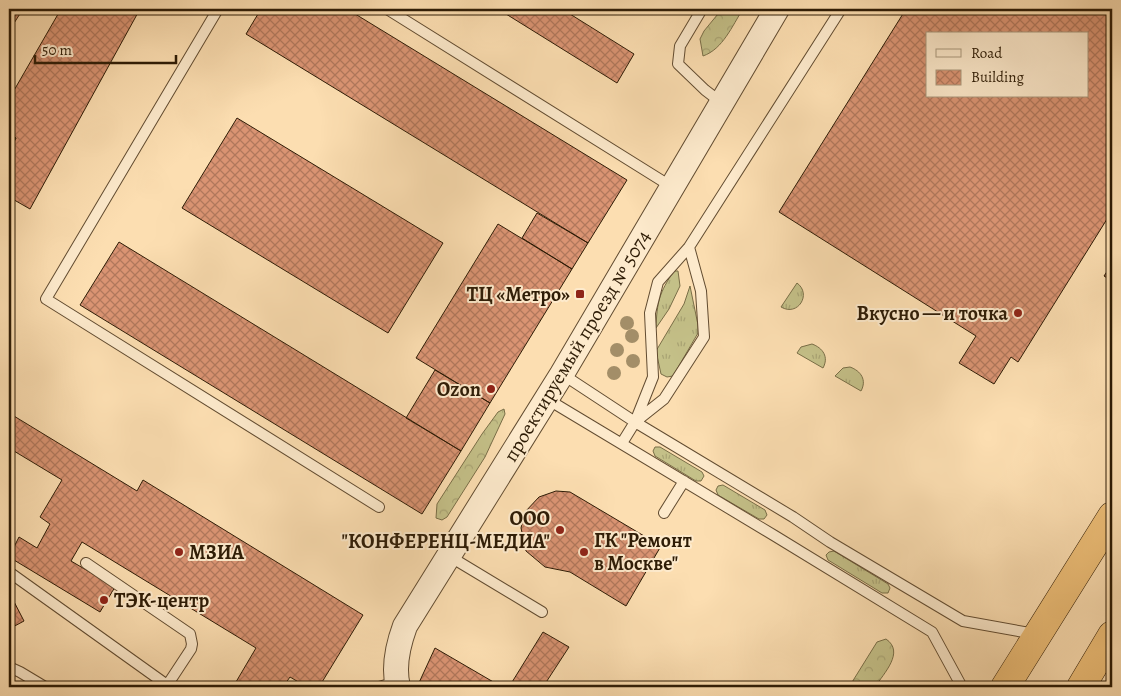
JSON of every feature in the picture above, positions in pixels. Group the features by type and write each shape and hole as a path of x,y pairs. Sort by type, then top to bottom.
{"highway":[{"path":"1005,687 1112,516"},
{"path":"1080,687 1112,636"}],"street":[{"name":"проектируемый проезд № 5074","path":"391,685 398,643 405,626 547,399 777,9"}],"lane":[{"path":"218,9 46,298 379,507"},
{"path":"387,9 672,187"},
{"path":"702,9 680,46 678,64 705,90 722,103"},
{"path":"622,443 635,422 653,377 650,314 658,282 689,247 841,9"},
{"path":"635,422 664,399 704,338 701,290 689,247"},
{"path":"562,374 635,422 793,516 830,542 962,621 1038,634"},
{"path":"547,399 932,632 962,687"},
{"path":"664,513 684,481"},
{"path":"449,556 542,612"},
{"path":"9,572 167,686 190,649 192,639 190,634 86,563"},
{"path":"9,667 44,687"}],"green space":[{"path":"722,9 743,9 722,43 703,56 700,39 704,31"},
{"path":"674,271 678,271 680,286 669,309 656,328 660,298"},
{"path":"797,283 803,293 801,303 793,309 781,307"},
{"path":"690,286 698,333 673,376 667,377 661,374 656,351 684,304"},
{"path":"812,344 824,353 825,364 823,368 797,353 801,347"},
{"path":"850,367 862,376 863,387 861,391 835,376 843,368"},
{"path":"504,409 505,414 485,457 447,517 442,520 436,518 437,504 482,434 498,412"},
{"path":"655,447 660,447 702,472 704,476 701,481 696,481 655,456 653,451"},
{"path":"723,485 765,510 767,515 764,519 759,519 718,495 716,490 718,486"},
{"path":"834,551 888,584 890,588 888,593 882,593 828,560 826,555"},
{"path":"886,639 894,650 893,656 891,663 875,687 849,687 877,642"}],"building":[{"path":"9,9 23,9 9,31"},
{"path":"61,9 140,9 30,209 9,197 9,151 16,138 9,133 9,99"},
{"path":"261,9 347,9 627,180 588,243 246,34"},
{"path":"498,9 562,9 634,54 617,83"},
{"path":"906,9 1112,9 1112,211 1018,362 1011,357 994,384 959,363 976,336 779,212"},
{"path":"237,118 443,243 388,333 182,208"},
{"path":"9,133 16,138 9,151"},
{"path":"537,213 588,243 572,269 522,238"},
{"path":"498,224 572,269 490,403 416,358"},
{"path":"119,242 461,451 422,514 80,305"},
{"path":"1112,264 1112,281 1104,276"},
{"path":"435,370 490,403 461,451 406,418"},
{"name":"МЗИА","path":"9,413 137,491 143,480 363,615 319,687 307,687 290,677 283,687 233,687 256,648 82,542 71,561 115,587 100,612 9,557 19,537 37,548 50,524 40,517 62,480 9,448"},
{"path":"556,491 570,492 661,546 626,606 570,572 545,567 526,551 521,528 525,512 539,497"},
{"path":"9,592 24,621 9,629"},
{"path":"543,632 569,647 543,687 509,687"},
{"path":"435,648 502,687 417,687"}],"place":[{"name":"ТЦ «Метро»","path":"580,294"},
{"name":"Вкусно — и точка","path":"1018,313"},
{"name":"Ozon","path":"491,389"},
{"name":"ООО \"КОНФЕРЕНЦ-МЕДИА\"","path":"560,530"},
{"name":"МЗИА","path":"179,552"},
{"name":"ГК \"Ремонт в Москве\"","path":"584,552"},
{"name":"ТЭК-центр","path":"104,600"}]}
